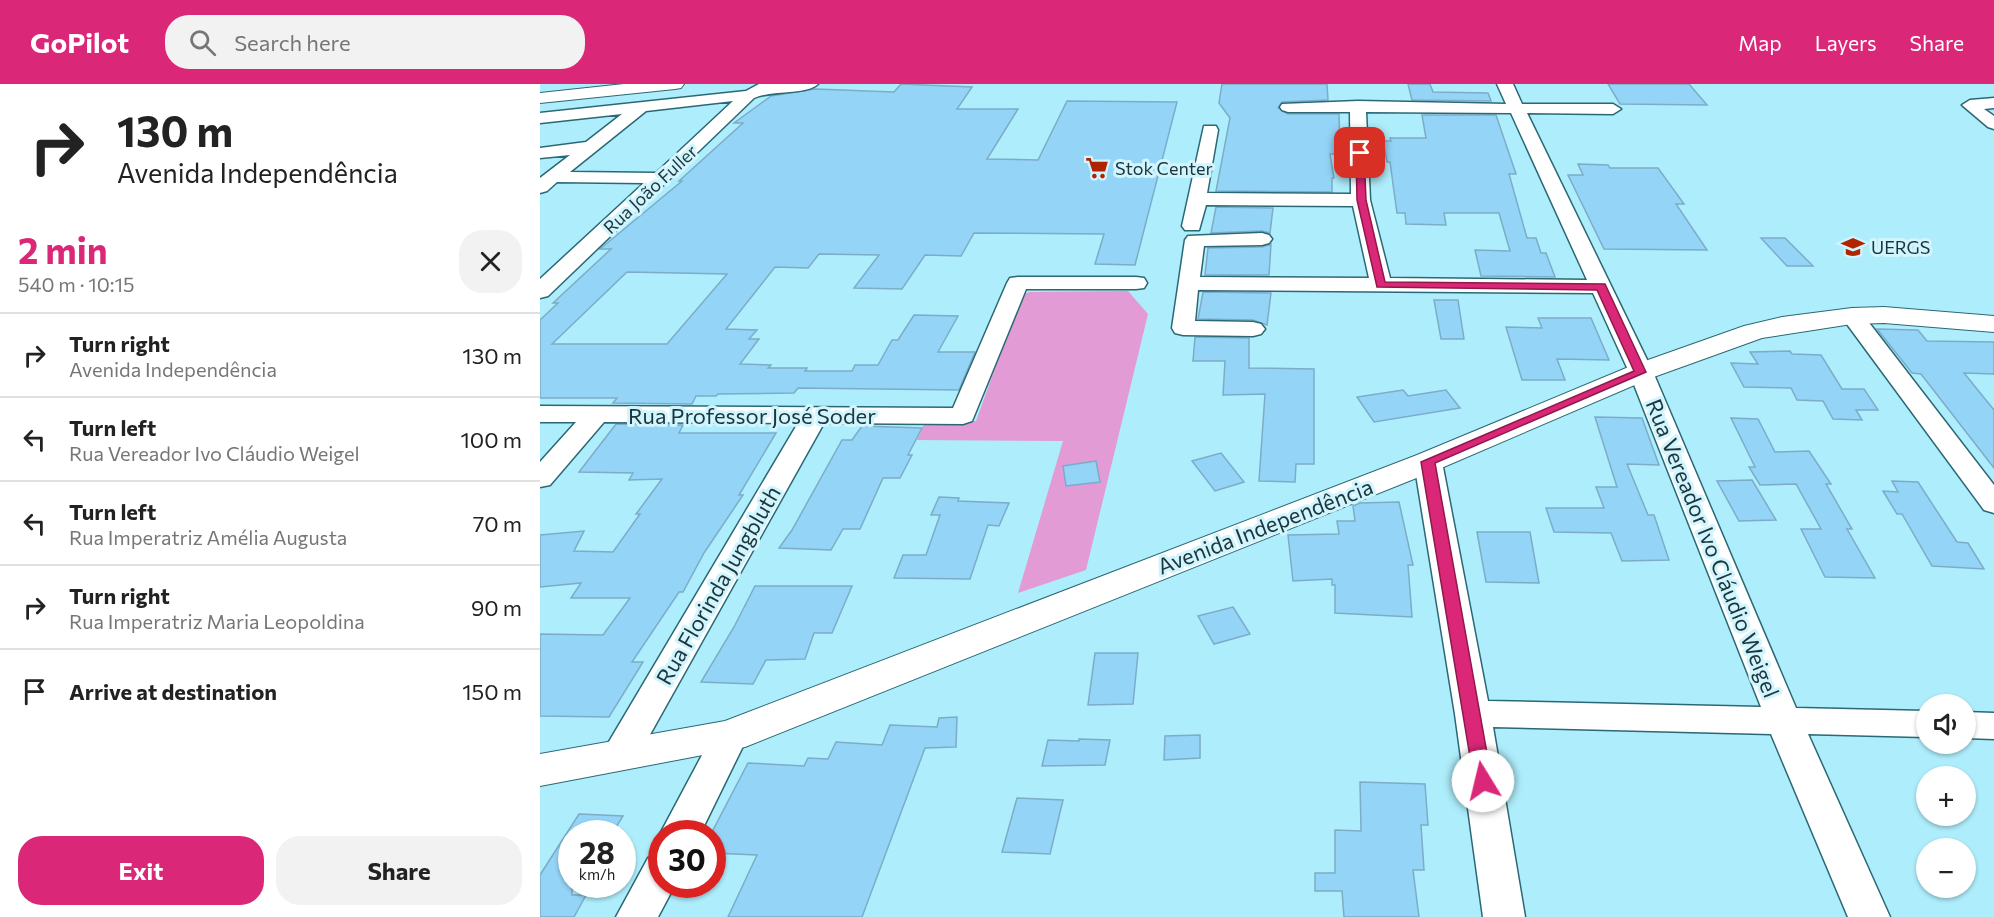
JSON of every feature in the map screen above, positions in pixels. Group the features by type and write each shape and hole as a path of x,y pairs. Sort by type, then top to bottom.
{"main road":[{"path":"540,98 675,84"},
{"name":"Avenida Independência","path":"540,770 730,736 1428,462 1641,372 1753,332 1782,325 1852,316 1893,316 1994,324"}],"street":[{"path":"540,118 810,84"},
{"name":"Rua Vereador Ivo Cláudio Weigel","path":"1505,84 1641,372 1783,719 1869,917"},
{"name":"Rua João Fuller","path":"540,291 550,273 761,89"},
{"path":"1994,103 1970,105 1994,124"},
{"path":"1358,106 1361,200 1381,285"},
{"path":"546,182 641,107"},
{"path":"1288,107 1613,109"},
{"path":"1192,226 1199,199 1210,130"},
{"path":"540,153 591,147"},
{"path":"546,182 660,178"},
{"path":"1199,199 1361,200"},
{"path":"1252,329 1183,328 1195,240 1262,239"},
{"name":"Rua Professor José Soder","path":"540,414 963,416 1018,283 1136,283"},
{"path":"1188,283 1601,287"},
{"path":"1852,316 1994,504"},
{"path":"540,479 597,414"},
{"name":"Rua Florinda Jungbluth","path":"620,755 816,415"},
{"path":"1428,462 1473,714 1504,917"},
{"path":"1473,714 1916,724"},
{"path":"1976,725 1994,726"},
{"path":"687,820 730,736"},
{"path":"637,917 648,896"}],"shaded area":[{"path":"1128,291 1148,314 1086,570 1018,593 1063,441 917,440 925,422 976,421 1021,296 1029,292"}],"building":[{"path":"901,84 972,87 957,109 1018,109 987,159 1038,160 1067,101 1177,102 1135,265 1095,264 1104,234 974,233 961,256 925,255 902,289 854,288 879,255 819,254 808,268 775,267 726,329 757,330 749,339 759,339 740,364 771,365 768,368 807,368 805,371 852,371 855,365 878,365 892,340 898,340 914,315 958,316 938,352 975,352 959,390 798,388 794,393 696,396 692,404 613,403 617,398 540,398 540,320 558,303 553,303 611,249 600,249 682,181 679,181 743,123 734,123 771,96 815,89 894,92","holes":["627,272 727,274 667,344 552,344"]},
{"path":"1222,84 1327,84 1328,100 1282,102 1278,108 1288,114 1339,114 1340,154 1330,154 1334,178 1332,178 1332,192 1216,191 1230,118 1219,103"},
{"path":"1408,84 1430,84 1433,92 1488,93 1491,101 1412,100"},
{"path":"1608,84 1689,84 1707,105 1620,104"},
{"path":"1422,115 1496,115 1516,174 1509,174 1527,238 1536,238 1541,253 1546,253 1555,277 1481,276 1475,250 1510,251 1499,213 1444,213 1446,225 1406,224 1405,213 1397,213 1390,162 1387,162 1383,141 1391,141 1390,138 1426,138"},
{"path":"1578,164 1608,165 1610,168 1658,168 1684,204 1676,204 1707,250 1604,249 1568,175 1583,175"},
{"path":"1216,207 1273,208 1270,233 1262,231 1211,233"},
{"path":"1761,238 1785,238 1813,266 1787,266"},
{"path":"1271,244 1269,275 1205,275 1208,248 1262,247"},
{"path":"1203,292 1271,293 1267,325 1253,320 1198,319"},
{"path":"1434,300 1458,300 1464,339 1441,339"},
{"path":"1538,318 1591,318 1609,360 1557,359 1565,380 1522,380 1506,327 1542,328"},
{"path":"1877,329 1918,330 1927,341 1994,342 1994,374 1964,373 1994,410 1994,468 1921,374 1912,373"},
{"path":"1195,337 1249,338 1249,368 1314,369 1314,464 1296,464 1295,482 1259,481 1265,394 1223,395 1225,361 1193,361"},
{"path":"1790,351 1792,354 1821,355 1842,389 1864,389 1878,410 1856,410 1862,420 1833,419 1823,401 1797,400 1791,388 1744,387 1731,363 1758,364 1750,352"},
{"path":"1403,390 1408,396 1446,390 1460,408 1374,422 1357,397"},
{"path":"1595,417 1642,418 1659,465 1627,464 1648,515 1654,515 1669,560 1622,561 1611,533 1554,532 1546,508 1604,508 1596,487 1617,487"},
{"path":"1731,418 1758,419 1775,452 1809,451 1831,484 1826,484 1852,529 1847,529 1875,578 1825,577 1801,529 1821,529 1796,484 1760,485 1749,467 1755,467"},
{"path":"616,424 683,425 679,433 776,433 739,495 743,495 704,553 683,592 679,592 632,662 643,662 609,717 540,716 540,634 603,635 630,598 571,598 581,583 540,587 540,535 584,531 574,551 613,552 640,514 636,514 662,479 629,480 633,473 579,472"},
{"path":"862,426 922,428 908,455 912,455 900,478 883,478 860,529 843,529 831,550 779,548 792,530 842,440 852,440"},
{"path":"1221,453 1244,482 1215,491 1192,461"},
{"path":"1096,461 1100,482 1066,486 1063,466"},
{"path":"1752,480 1776,520 1739,521 1717,481"},
{"path":"1892,481 1918,482 1957,542 1968,543 1984,569 1932,566 1902,514 1897,514 1883,491 1898,492"},
{"path":"939,497 959,498 958,501 1009,503 999,526 988,525 970,579 894,578 903,555 926,555 940,515 931,515"},
{"path":"1399,502 1413,565 1408,565 1412,617 1335,613 1335,585 1332,585 1332,579 1293,581 1288,535 1339,534 1337,521 1355,521 1353,506 1360,503"},
{"path":"1477,532 1530,532 1539,583 1486,582"},
{"path":"755,586 852,586 832,633 814,633 805,659 766,660 753,684 701,682 734,627"},
{"path":"1233,607 1250,634 1214,644 1198,616"},
{"path":"1095,653 1138,653 1133,704 1088,705"},
{"path":"957,717 956,747 925,748 862,917 728,917 757,855 726,854 726,820 718,820 748,763 804,766 808,758 828,759 836,742 882,745 890,725 937,727 939,718"},
{"path":"1200,735 1200,758 1164,760 1165,736"},
{"path":"1079,739 1110,740 1105,765 1042,766 1048,740 1079,741"},
{"path":"1360,782 1425,784 1428,825 1421,825 1424,870 1413,870 1419,917 1344,917 1342,891 1315,891 1315,873 1335,873 1335,830 1361,831"},
{"path":"1017,798 1063,800 1050,854 1002,852"},
{"path":"579,814 623,816 621,820 575,820"},
{"path":"558,847 558,898 584,898 574,917 540,917 540,875"}],"place":[{"name":"Stok Center","path":"1097,168"},
{"name":"UERGS","path":"1853,247"}],"route":[{"path":"1360,153 1361,200 1381,285 1601,287 1641,372 1428,462 1483,781"}]}
